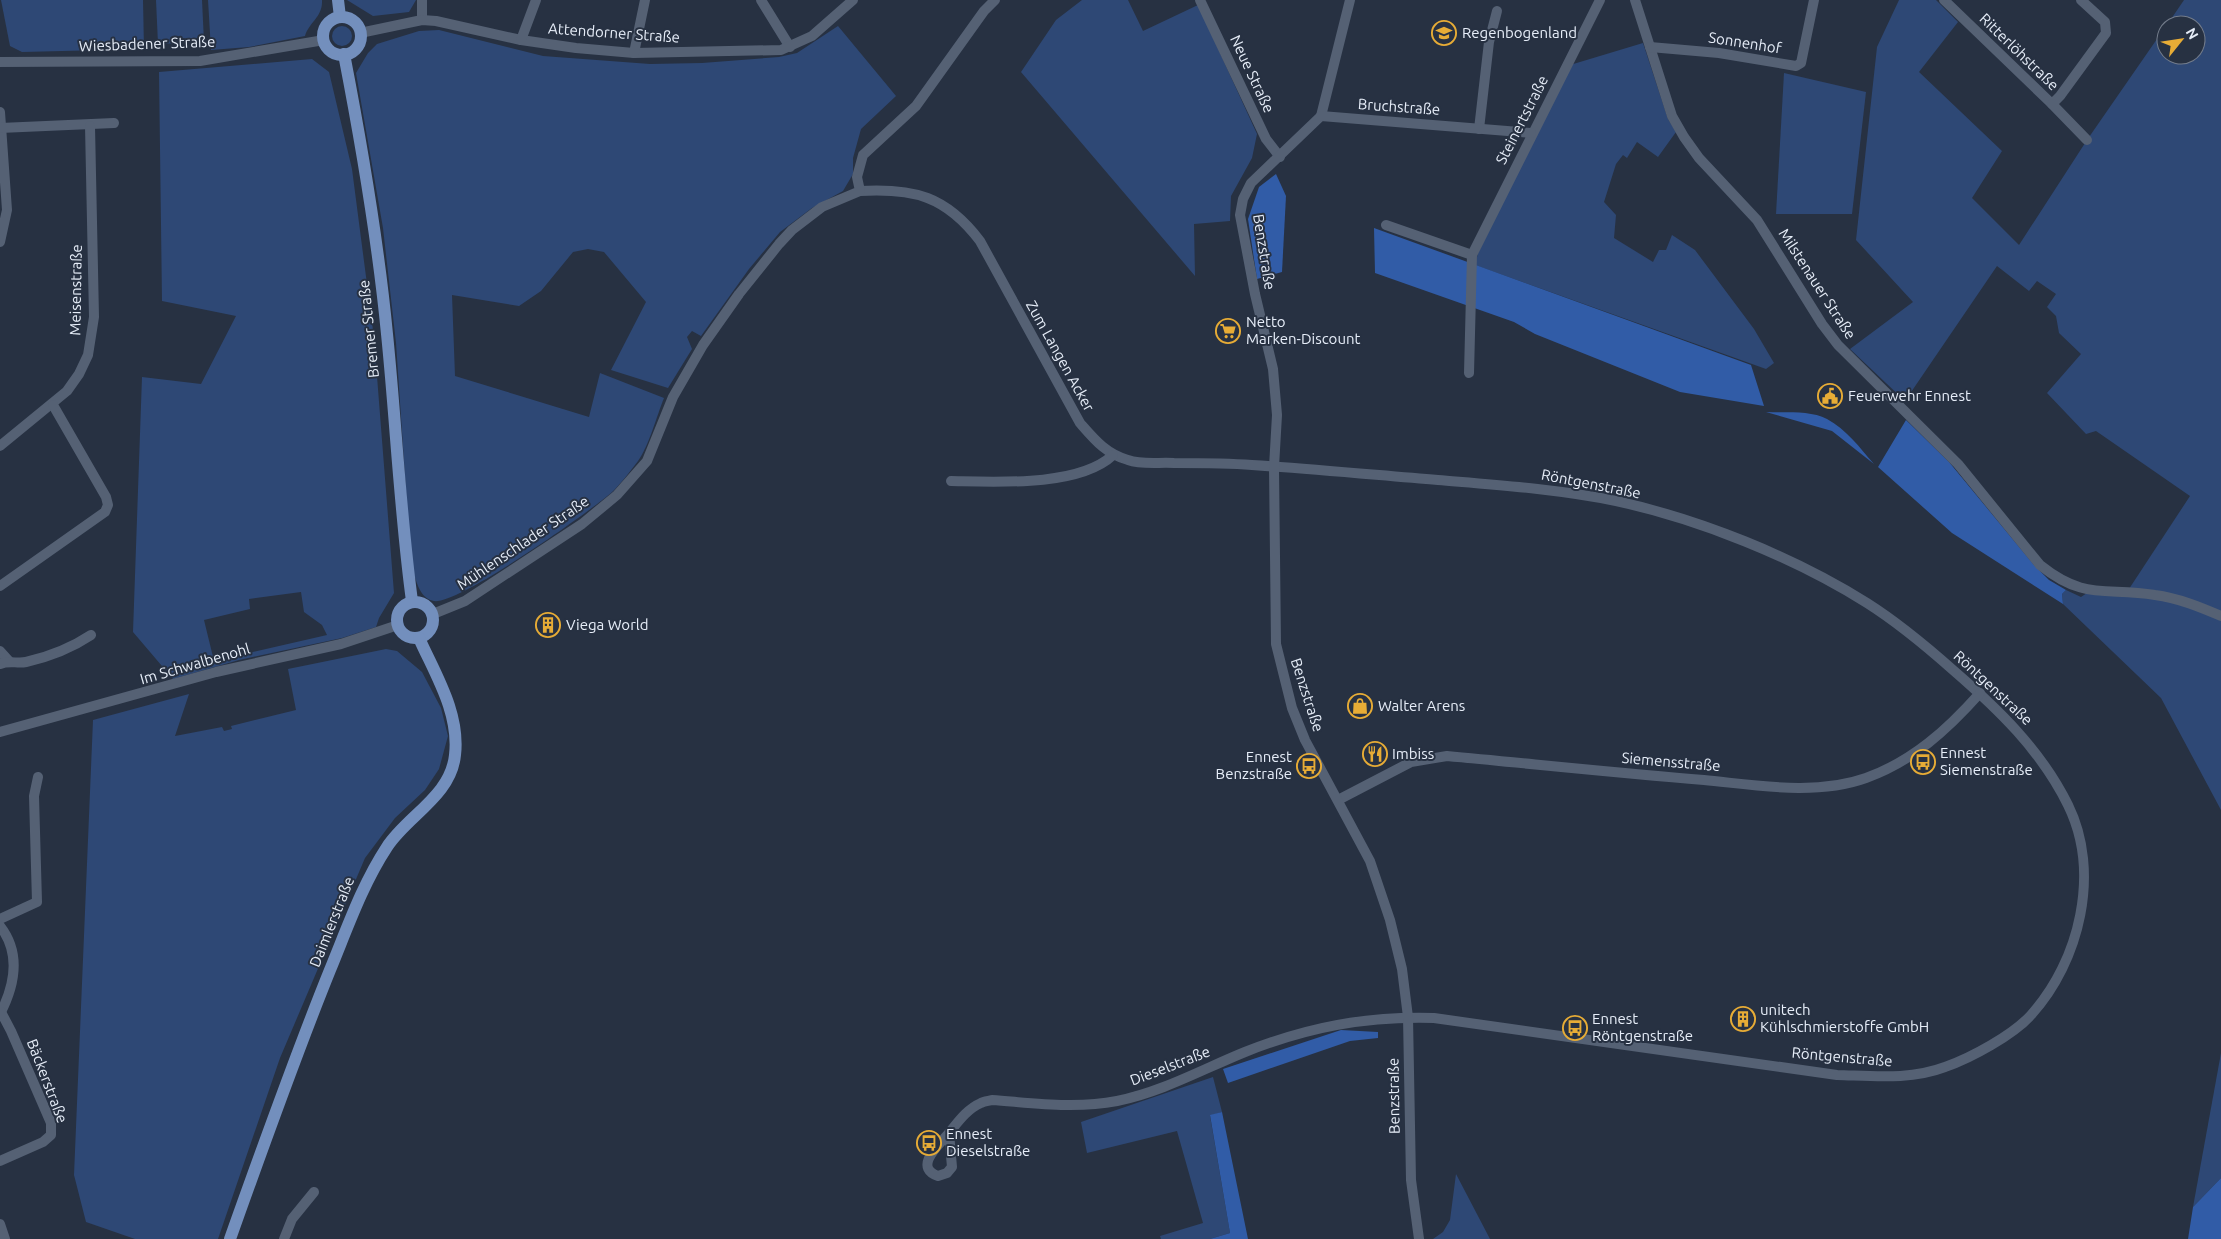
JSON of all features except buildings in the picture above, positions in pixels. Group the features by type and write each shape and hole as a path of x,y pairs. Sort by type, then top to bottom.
{"main road":[{"path":"338,0 340,17"},
{"path":"340,17 351,19 360,33 357,47 344,54 330,50 324,40 326,27 332,20 340,17"},
{"name":"Bremer Straße","path":"344,54 373,220 387,334 404,549 412,601"},
{"path":"412,601 423,603 433,614 432,627 429,632 419,638 408,637 398,625 396,619 401,608 412,601"},
{"name":"Daimlerstraße","path":"230,1239 293,1062 368,878 388,845 432,800 446,782 455,756 455,733 448,703 419,638"}],"street":[{"path":"422,0 422,20"},
{"path":"521,40 536,0"},
{"path":"634,52 645,0"},
{"path":"761,0 790,48"},
{"name":"Attendorner Straße","path":"360,33 422,20 454,24 521,40 576,48 634,52 698,53 790,48 812,36 853,0"},
{"path":"860,191 857,178 863,155 916,106 984,11 995,0"},
{"name":"Neue Straße","path":"1200,0 1266,139 1280,157"},
{"path":"1280,157 1322,116 1350,0"},
{"name":"Steinertstraße","path":"1469,373 1472,255 1531,133 1600,0"},
{"name":"Milstenauer Straße","path":"1635,0 1672,116 1699,158 1757,220 1832,338 1968,475 2040,565 2060,580 2078,589 2155,595 2180,600 2221,616"},
{"name":"Sonnenhof","path":"1650,47 1719,53 1796,66 1801,64 1814,0"},
{"name":"Ritterlöhstraße","path":"1944,0 2087,140"},
{"name":"Ritterlöhstraße","path":"2052,104 2060,96 2106,32 2105,22 2081,0"},
{"path":"1479,129 1489,42 1497,11"},
{"name":"Wiesbadener Straße","path":"0,62 200,61 324,40"},
{"path":"0,112 7,210 0,242"},
{"name":"Bruchstraße","path":"1322,116 1531,133"},
{"path":"1,128 90,126 114,123"},
{"name":"Meisenstraße","path":"0,446 68,391 79,374 92,337 94,317 90,126"},
{"name":"Benzstraße","path":"1280,157 1251,183 1243,200 1240,215 1255,294 1273,370 1276,415 1274,467 1276,644 1292,708 1321,772 1370,861 1390,920 1402,969 1408,1017 1411,1180 1418,1239"},
{"name":"Zum Langen Acker","path":"860,191 902,190 922,194 941,204 969,226 980,241 1080,422 1098,444 1113,455 1132,462 1224,463 1274,467"},
{"name":"Mühlenschlader Straße","path":"433,614 465,601 582,524 617,495 646,461 673,396 703,346 739,294 773,251 792,230 822,207 860,191"},
{"path":"1386,225 1472,255"},
{"path":"0,586 105,512 108,505 106,497 53,405"},
{"path":"951,481 1028,482 1103,465 1113,455"},
{"name":"Röntgenstraße","path":"1274,467 1533,488 1617,501 1716,530 1789,561 1867,603 1926,646 1980,693 2018,730 2050,772 2070,809 2083,858 2083,901 2074,943 2055,983 2029,1017 1990,1045 1945,1068 1900,1077 1838,1075 1434,1018 1408,1017"},
{"name":"Im Schwalbenohl","path":"0,732 224,670 341,644 398,625"},
{"path":"0,650 4,663 24,663 80,642 91,635"},
{"name":"Siemensstraße","path":"1338,800 1411,762 1447,756 1781,787 1837,786 1866,778 1900,764 1951,726 1980,693"},
{"path":"0,918 37,902 34,796 38,777"},
{"path":"0,926 12,948 15,972 0,1013"},
{"name":"Bäckerstraße","path":"0,1013 11,1031 51,1124 51,1135 43,1142 0,1161"},
{"name":"Dieselstraße","path":"949,1133 966,1113 986,1101 1071,1106 1117,1101 1152,1091 1244,1052 1309,1030 1342,1022 1408,1017"},
{"path":"284,1239 292,1219 314,1192"},
{"path":"0,1224 5,1239"}],"shaded area":[{"path":"1,0 143,0 144,49 22,52 10,46"},
{"path":"156,0 202,0 204,42 158,44"},
{"path":"208,0 322,0 322,6 305,36 249,47 211,50"},
{"path":"347,0 416,0 409,12 373,16"},
{"path":"1082,0 1128,0 1143,31 1198,5 1257,134 1252,158 1231,196 1230,221 1194,224 1195,276 1021,72 1056,20"},
{"path":"1899,0 1936,0 1958,22 1919,72 2002,151 1972,198 2019,245 2087,140 2156,40 2156,65 2206,65 2206,15 2174,15 2184,0 2221,0 2221,810 2161,698 2063,604 2062,594 2066,590 2081,597 2090,591 2127,592 2190,496 2096,431 2086,434 2047,393 2081,354 2059,333 2056,316 2047,307 2056,294 2037,281 2029,291 1997,266 1905,401 1850,349 1913,302 1856,240 1877,47"},
{"path":"338,26 346,26 352,32 352,40 346,46 338,46 332,40 332,32"},
{"path":"838,26 896,96 861,129 853,158 853,174 843,191 812,208 780,232 749,269 701,336 692,331 687,337 692,349 668,388 611,370 646,302 604,252 588,249 573,252 541,291 519,306 452,295 455,376 589,417 600,373 664,398 642,455 611,493 552,537 495,574 448,598 434,601 424,596 418,587 411,565 396,343 383,228 356,73 368,53 377,44 419,31 439,30 543,56 650,64 702,63 779,57 797,53"},
{"path":"1643,43 1668,119 1676,132 1658,157 1637,142 1627,158 1623,155 1616,164 1604,202 1616,215 1614,238 1653,262 1659,250 1666,250 1672,235 1695,250 1754,329 1774,363 1766,369 1475,265 1478,253 1570,65"},
{"path":"312,59 329,72 352,169 374,338 394,593 379,618 376,627 342,638 239,660 173,679 133,632 142,377 201,384 236,316 162,301 159,72","holes":["301,592 304,612 322,625 327,635 214,661 204,620 250,609 249,599"]},
{"path":"1784,73 1866,92 1852,214 1776,214"},
{"path":"1276,174 1286,196 1282,272 1257,279 1248,219 1259,187"},
{"path":"1374,228 1751,365 1764,406 1680,392 1535,334 1514,322 1375,273"},
{"path":"1766,412 1805,413 1827,419 1847,433 1874,464 1832,431"},
{"path":"1906,420 1949,462 2034,565 2049,580 2066,590 2062,594 2063,604 1952,533 1878,467"},
{"path":"386,649 397,651 422,672 441,708 448,736 439,769 425,790 395,818 365,858 280,1058 218,1239 135,1239 86,1222 74,1175 93,720 189,694 175,736 222,727 224,731 232,729 231,726 296,710 288,669"},
{"path":"1341,1030 1378,1032 1378,1038 1350,1041 1228,1083 1223,1069"},
{"path":"2221,1053 2221,1178 2193,1207"},
{"path":"1213,1077 1222,1112 1210,1116 1230,1233 1210,1239 1161,1239 1160,1236 1203,1223 1177,1131 1087,1153 1081,1122"},
{"path":"1222,1112 1248,1239 1210,1239 1230,1233 1210,1115"},
{"path":"1456,1174 1490,1239 1433,1239 1443,1232 1450,1220"},
{"path":"2221,1178 2221,1239 2188,1239 2193,1207"}],"place":[{"name":"Regenbogenland","path":"1444,33"},
{"name":"Netto Marken-Discount","path":"1228,331"},
{"name":"Feuerwehr Ennest","path":"1830,396"},
{"name":"Viega World","path":"548,625"},
{"name":"Walter Arens","path":"1360,706"},
{"name":"Imbiss","path":"1375,754"},
{"name":"Ennest Siemenstraße","path":"1923,762"},
{"name":"Ennest Benzstraße","path":"1309,766"},
{"name":"unitech Kühlschmierstoffe GmbH","path":"1743,1019"},
{"name":"Ennest Röntgenstraße","path":"1575,1028"},
{"name":"Ennest Dieselstraße","path":"929,1143"}]}
